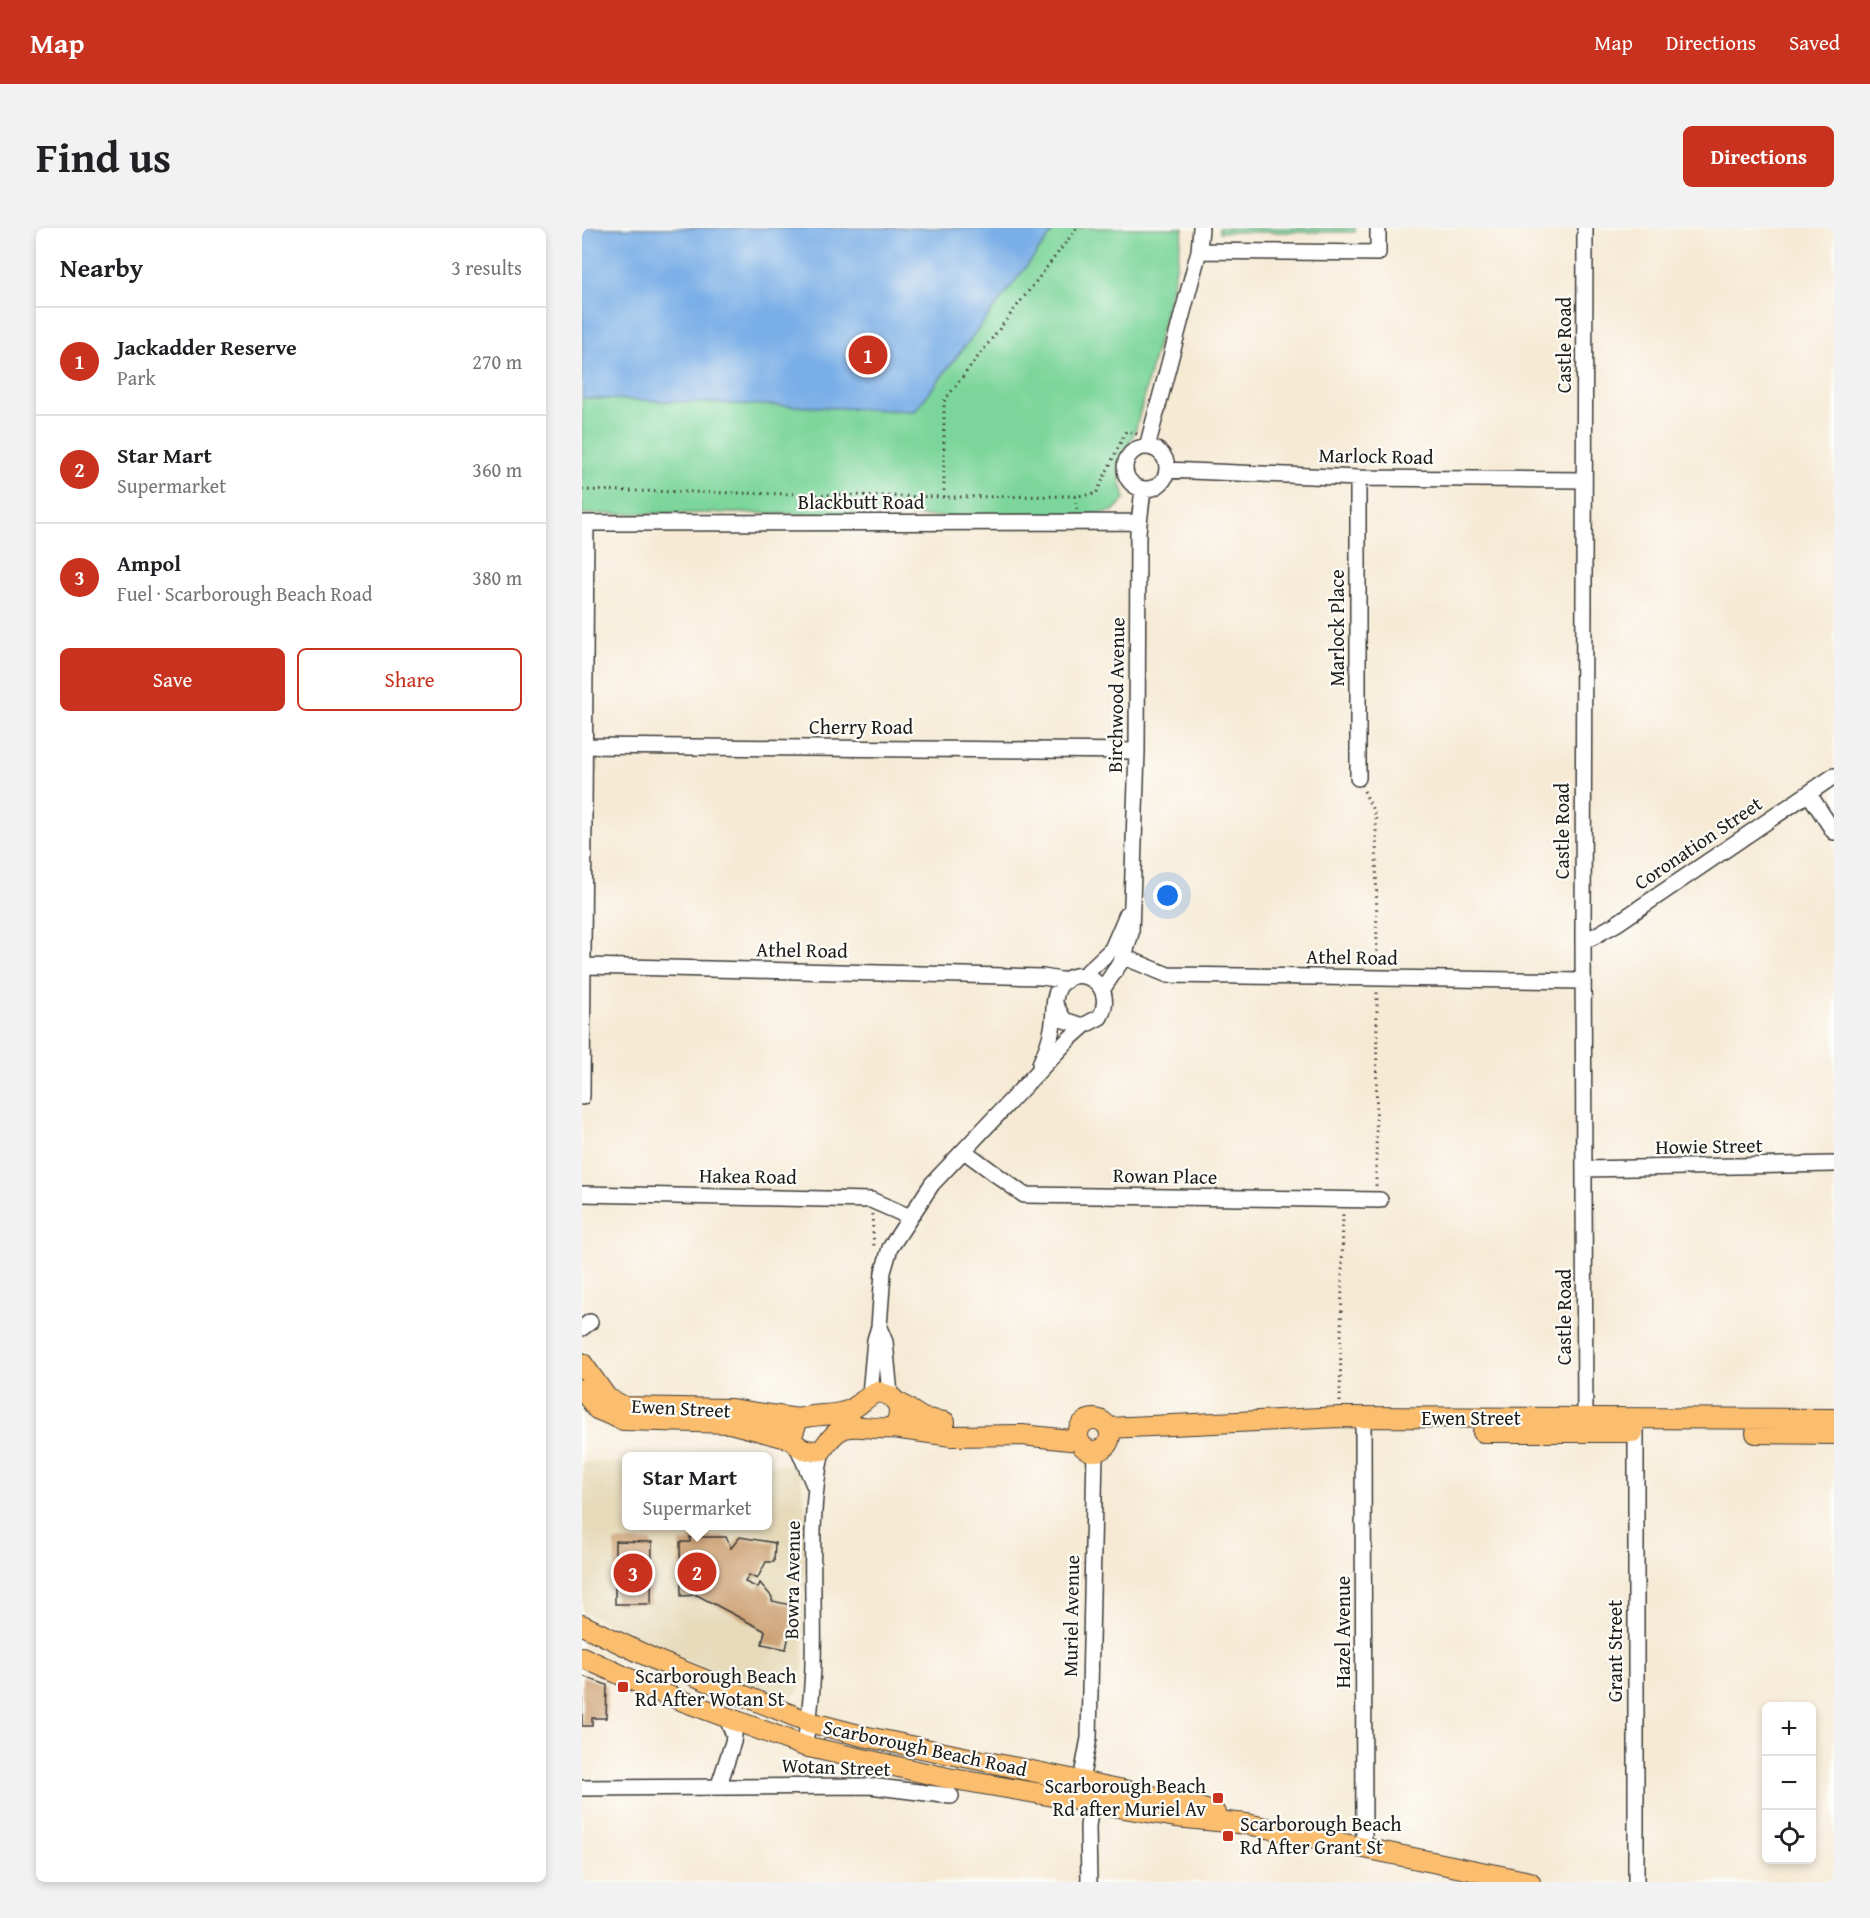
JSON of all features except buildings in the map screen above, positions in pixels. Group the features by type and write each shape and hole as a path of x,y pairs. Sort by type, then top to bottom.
{"main road":[{"name":"Ewen Street","path":"582,1363 607,1398 625,1407 730,1409 798,1419 811,1414 831,1414 850,1410 886,1397"},
{"name":"Ewen Street","path":"582,1389 597,1408 623,1420 730,1423 795,1443 811,1451 822,1450"},
{"path":"886,1397 899,1415 893,1428"},
{"path":"886,1397 922,1418 1079,1434"},
{"name":"Ewen Street","path":"1109,1433 1340,1417 1364,1423"},
{"path":"795,1443 798,1419"},
{"path":"1091,1419 1101,1421 1109,1433 1105,1447 1095,1451 1085,1449 1079,1434 1091,1419"},
{"name":"Ewen Street","path":"1109,1433 1364,1423 1636,1426 1834,1419"},
{"path":"822,1450 832,1434 847,1426 893,1428 952,1436 1079,1434"},
{"name":"Ewen Street","path":"1636,1426 1834,1434"},
{"name":"Scarborough Beach Road","path":"582,1625 658,1661 809,1722 1089,1789"},
{"name":"Scarborough Beach Road","path":"582,1657 727,1719 804,1746 948,1778 1089,1789 1181,1802 1247,1824 1530,1882"}],"street":[{"path":"1148,442 1164,457 1167,470 1163,481 1156,487 1143,489 1133,485 1126,476 1126,463 1131,453 1148,442 1199,251 1201,228"},
{"path":"1199,251 1378,253 1378,228"},
{"name":"Castle Road","path":"1585,228 1583,938 1585,1426"},
{"name":"Marlock Road","path":"1167,470 1358,478 1584,480"},
{"name":"Marlock Place","path":"1358,478 1358,778"},
{"name":"Birchwood Avenue","path":"886,1397 875,1340 879,1327 883,1272 890,1248 932,1184 1068,1040 1085,1025 1094,1022 1103,1011 1105,998 1102,990 1124,957 1131,933 1137,751 1139,522 1143,489"},
{"name":"Blackbutt Road","path":"584,524 1139,522"},
{"path":"582,1097 585,966 584,524"},
{"name":"Cherry Road","path":"585,746 1137,751"},
{"name":"Coronation Street","path":"1583,938 1591,938 1616,924 1834,776"},
{"path":"1809,794 1834,832"},
{"name":"Birchwood Avenue","path":"1035,1075 1048,1048 1059,987 1066,981 1083,976 1112,949 1132,902"},
{"name":"Athel Road","path":"1124,957 1168,975 1583,981"},
{"name":"Athel Road","path":"585,966 1018,976 1066,981"},
{"name":"Athel Road","path":"1018,976 1044,990 1055,1002"},
{"path":"1083,976 1095,981 1102,990"},
{"path":"1055,1002 1064,1020 1076,1026 1085,1025"},
{"name":"Rowan Place","path":"964,1151 1024,1195 1380,1200"},
{"name":"Howie Street","path":"1584,1169 1834,1164"},
{"name":"Hakea Road","path":"582,1194 871,1200 910,1217"},
{"name":"Hazel Avenue","path":"1364,1423 1364,1847"},
{"name":"Grant Street","path":"1636,1426 1636,1882"},
{"name":"Bowra Avenue","path":"795,1443 814,1485"},
{"name":"Bowra Avenue","path":"804,1746 809,1722 814,1485 822,1450"},
{"name":"Muriel Avenue","path":"1089,1882 1089,1738 1095,1451"},
{"path":"719,1785 734,1735 727,1719"},
{"name":"Wotan Street","path":"582,1788 719,1785 870,1786 951,1796"}],"path":[{"path":"944,497 944,401 1077,228"},
{"path":"582,490 944,497 1075,496 1096,494 1126,431 1148,442"},
{"path":"1340,1417 1343,1199"},
{"path":"871,1200 874,1258"}],"shaded area":[{"path":"582,1462 622,1463 622,1530 772,1530 772,1465 798,1465 806,1508 803,1681 798,1692 784,1700 772,1699 668,1653 582,1611"}],"green space":[{"path":"582,228 1183,228 1174,278 1135,432 1117,466 1125,499 1113,511 1062,519 743,513 582,514"},
{"path":"1219,228 1355,228 1355,232 1219,232"}],"water":[{"path":"582,228 1056,228 915,411 582,398"}],"place":[{"name":"Jackadder Reserve","path":"868,355"},
{"name":"Star Mart","path":"697,1572"},
{"name":"Ampol","path":"633,1573"},
{"name":"Scarborough Beach Rd After Wotan St","path":"623,1687"},
{"name":"Scarborough Beach Rd after Muriel Av","path":"1218,1798"},
{"name":"Scarborough Beach Rd After Grant St","path":"1228,1836"}]}
